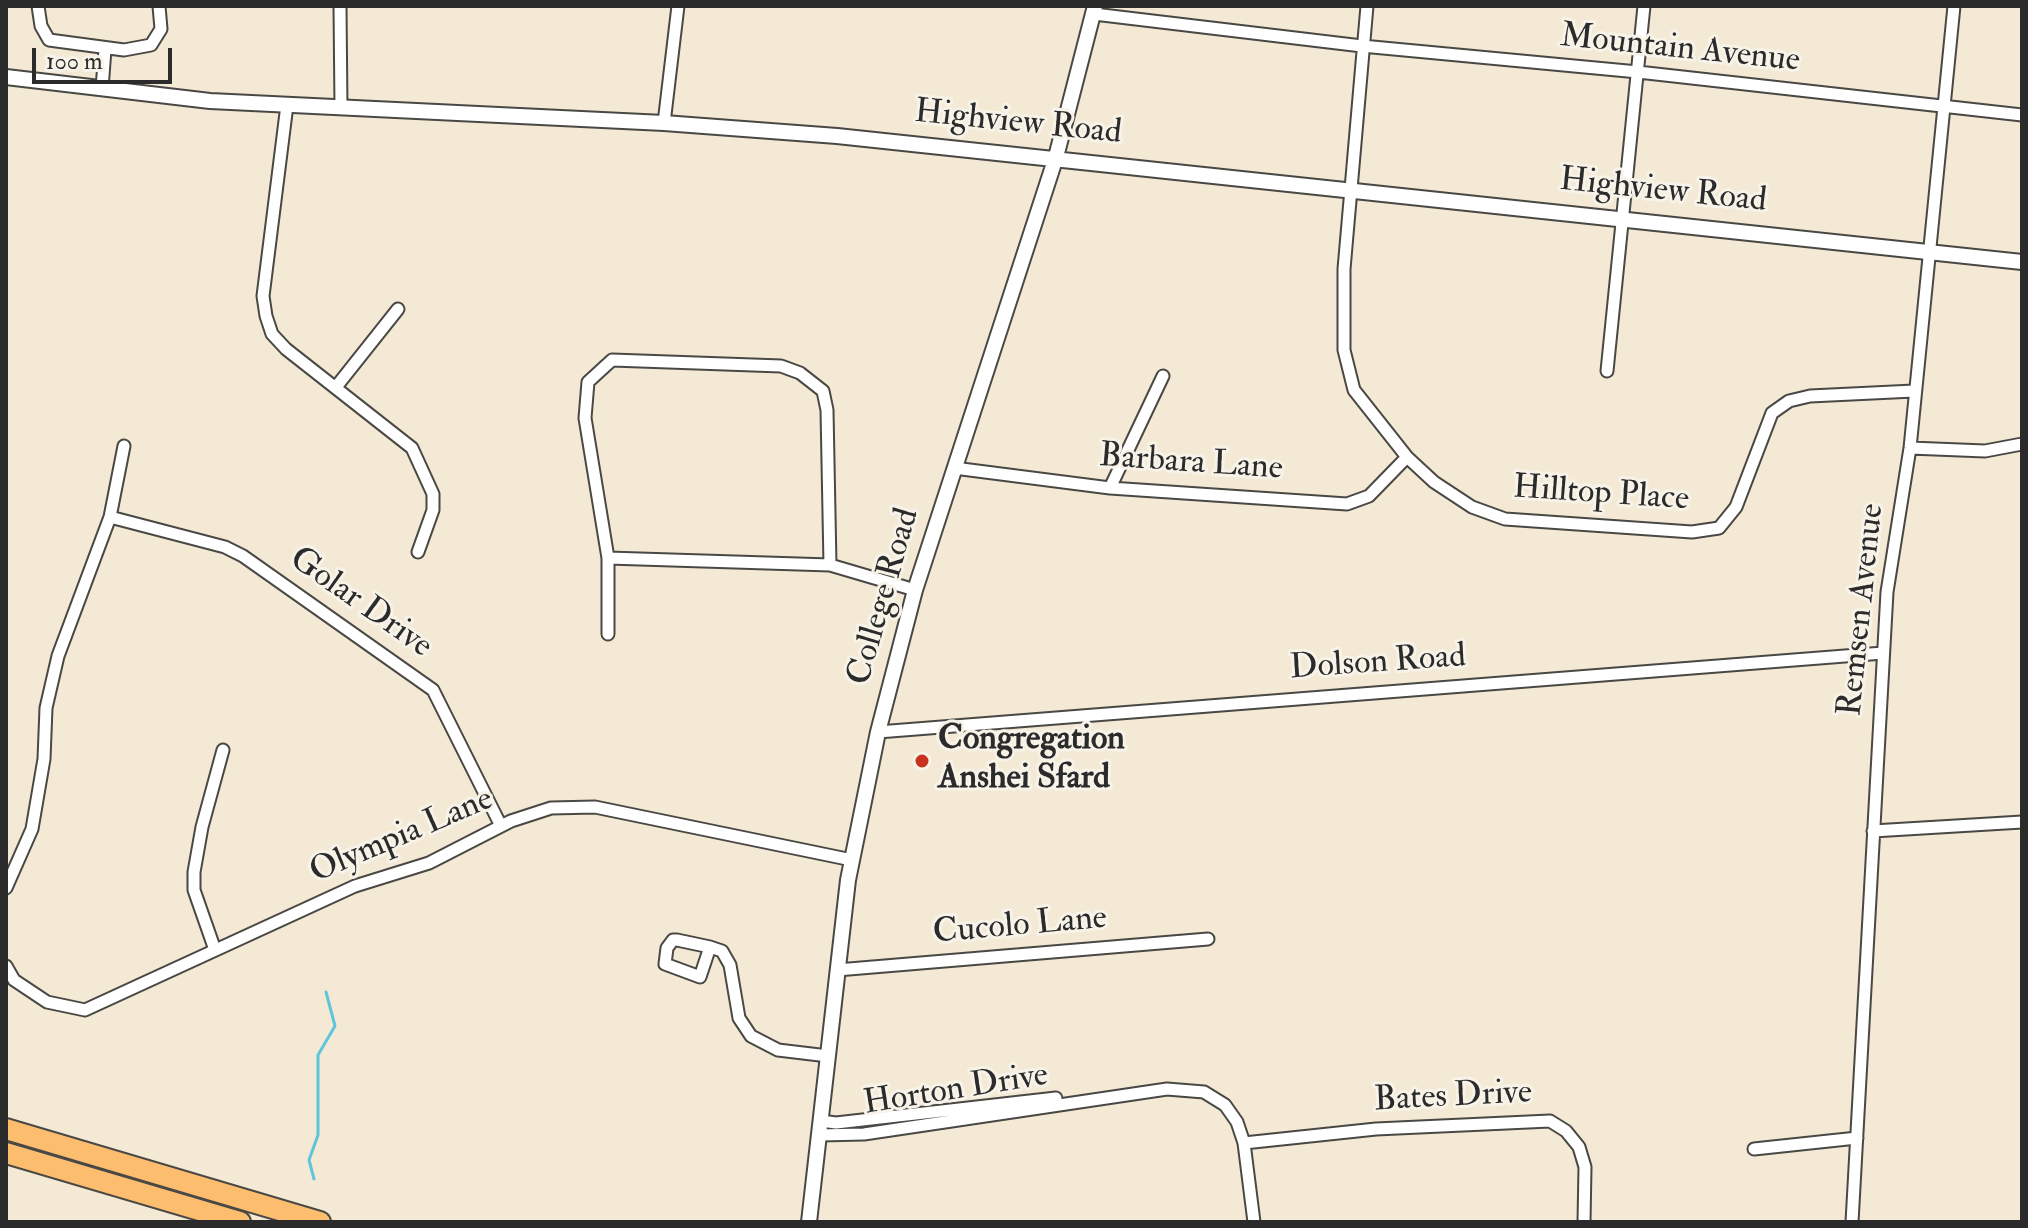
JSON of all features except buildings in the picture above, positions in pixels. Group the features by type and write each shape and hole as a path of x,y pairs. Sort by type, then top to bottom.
{"highway":[{"path":"6,1129 320,1222"},
{"path":"6,1153 240,1222"}],"street":[{"path":"38,6 41,26 49,40 105,49 151,45 161,29 159,6"},
{"path":"340,6 341,108"},
{"path":"664,123 678,6"},
{"name":"Hilltop Place","path":"1367,6 1344,269 1344,350 1354,390 1407,457 1434,482 1472,507 1505,519 1692,532 1719,528 1736,507 1772,413 1789,401 1810,396 1914,391"},
{"path":"1607,371 1644,6"},
{"name":"Remsen Avenue","path":"1852,1222 1887,592 1910,448 1954,6"},
{"name":"Mountain Avenue","path":"1095,10 1362,46 1638,72 2022,115"},
{"name":"College Road","path":"809,1222 852,860 878,732 915,590 1056,157 1095,10"},
{"path":"102,89 105,49"},
{"name":"Highview Road","path":"6,77 210,101 664,123 1056,157 1351,192 1624,217 2022,262"},
{"path":"287,105 263,296 266,316 272,334 286,349 412,448 427,475 433,494 433,510 418,552"},
{"path":"336,387 398,309"},
{"path":"608,634 608,558 585,418 588,382 612,360 781,366 800,373 823,391 827,410 830,565"},
{"path":"1110,488 1163,376"},
{"path":"1910,448 1985,451 2022,444"},
{"path":"6,888 27,842 39,797 46,708 58,656 110,517 124,446"},
{"name":"Barbara Lane","path":"954,468 1110,488 1347,504 1369,496 1407,457"},
{"name":"Golar Drive","path":"110,517 225,547 243,556 433,690 501,826"},
{"path":"608,558 830,565 915,590"},
{"name":"Dolson Road","path":"878,732 1883,653"},
{"path":"215,950 194,890 194,872 202,827 223,750"},
{"name":"Olympia Lane","path":"6,966 14,980 47,1002 85,1010 355,886 429,863 501,826 551,808 595,807 852,860"},
{"path":"1873,831 2022,822"},
{"name":"Cucolo Lane","path":"837,970 1208,939"},
{"path":"710,947 722,951 728,959 739,1018 751,1036 778,1050 828,1056"},
{"name":"Horton Drive","path":"821,1128 864,1134 1100,1097 1178,1088 1204,1092 1225,1105 1237,1122 1244,1143 1254,1222"},
{"name":"Bates Drive","path":"1244,1143 1376,1129 1550,1121 1566,1131 1579,1147 1585,1167 1584,1222"},
{"path":"1754,1149 1857,1138"}],"waterway":[{"path":"314,1179 309,1160 318,1135 318,1055 335,1026 326,992"}],"place":[{"name":"Congregation Anshei Sfard","path":"922,761"}]}
